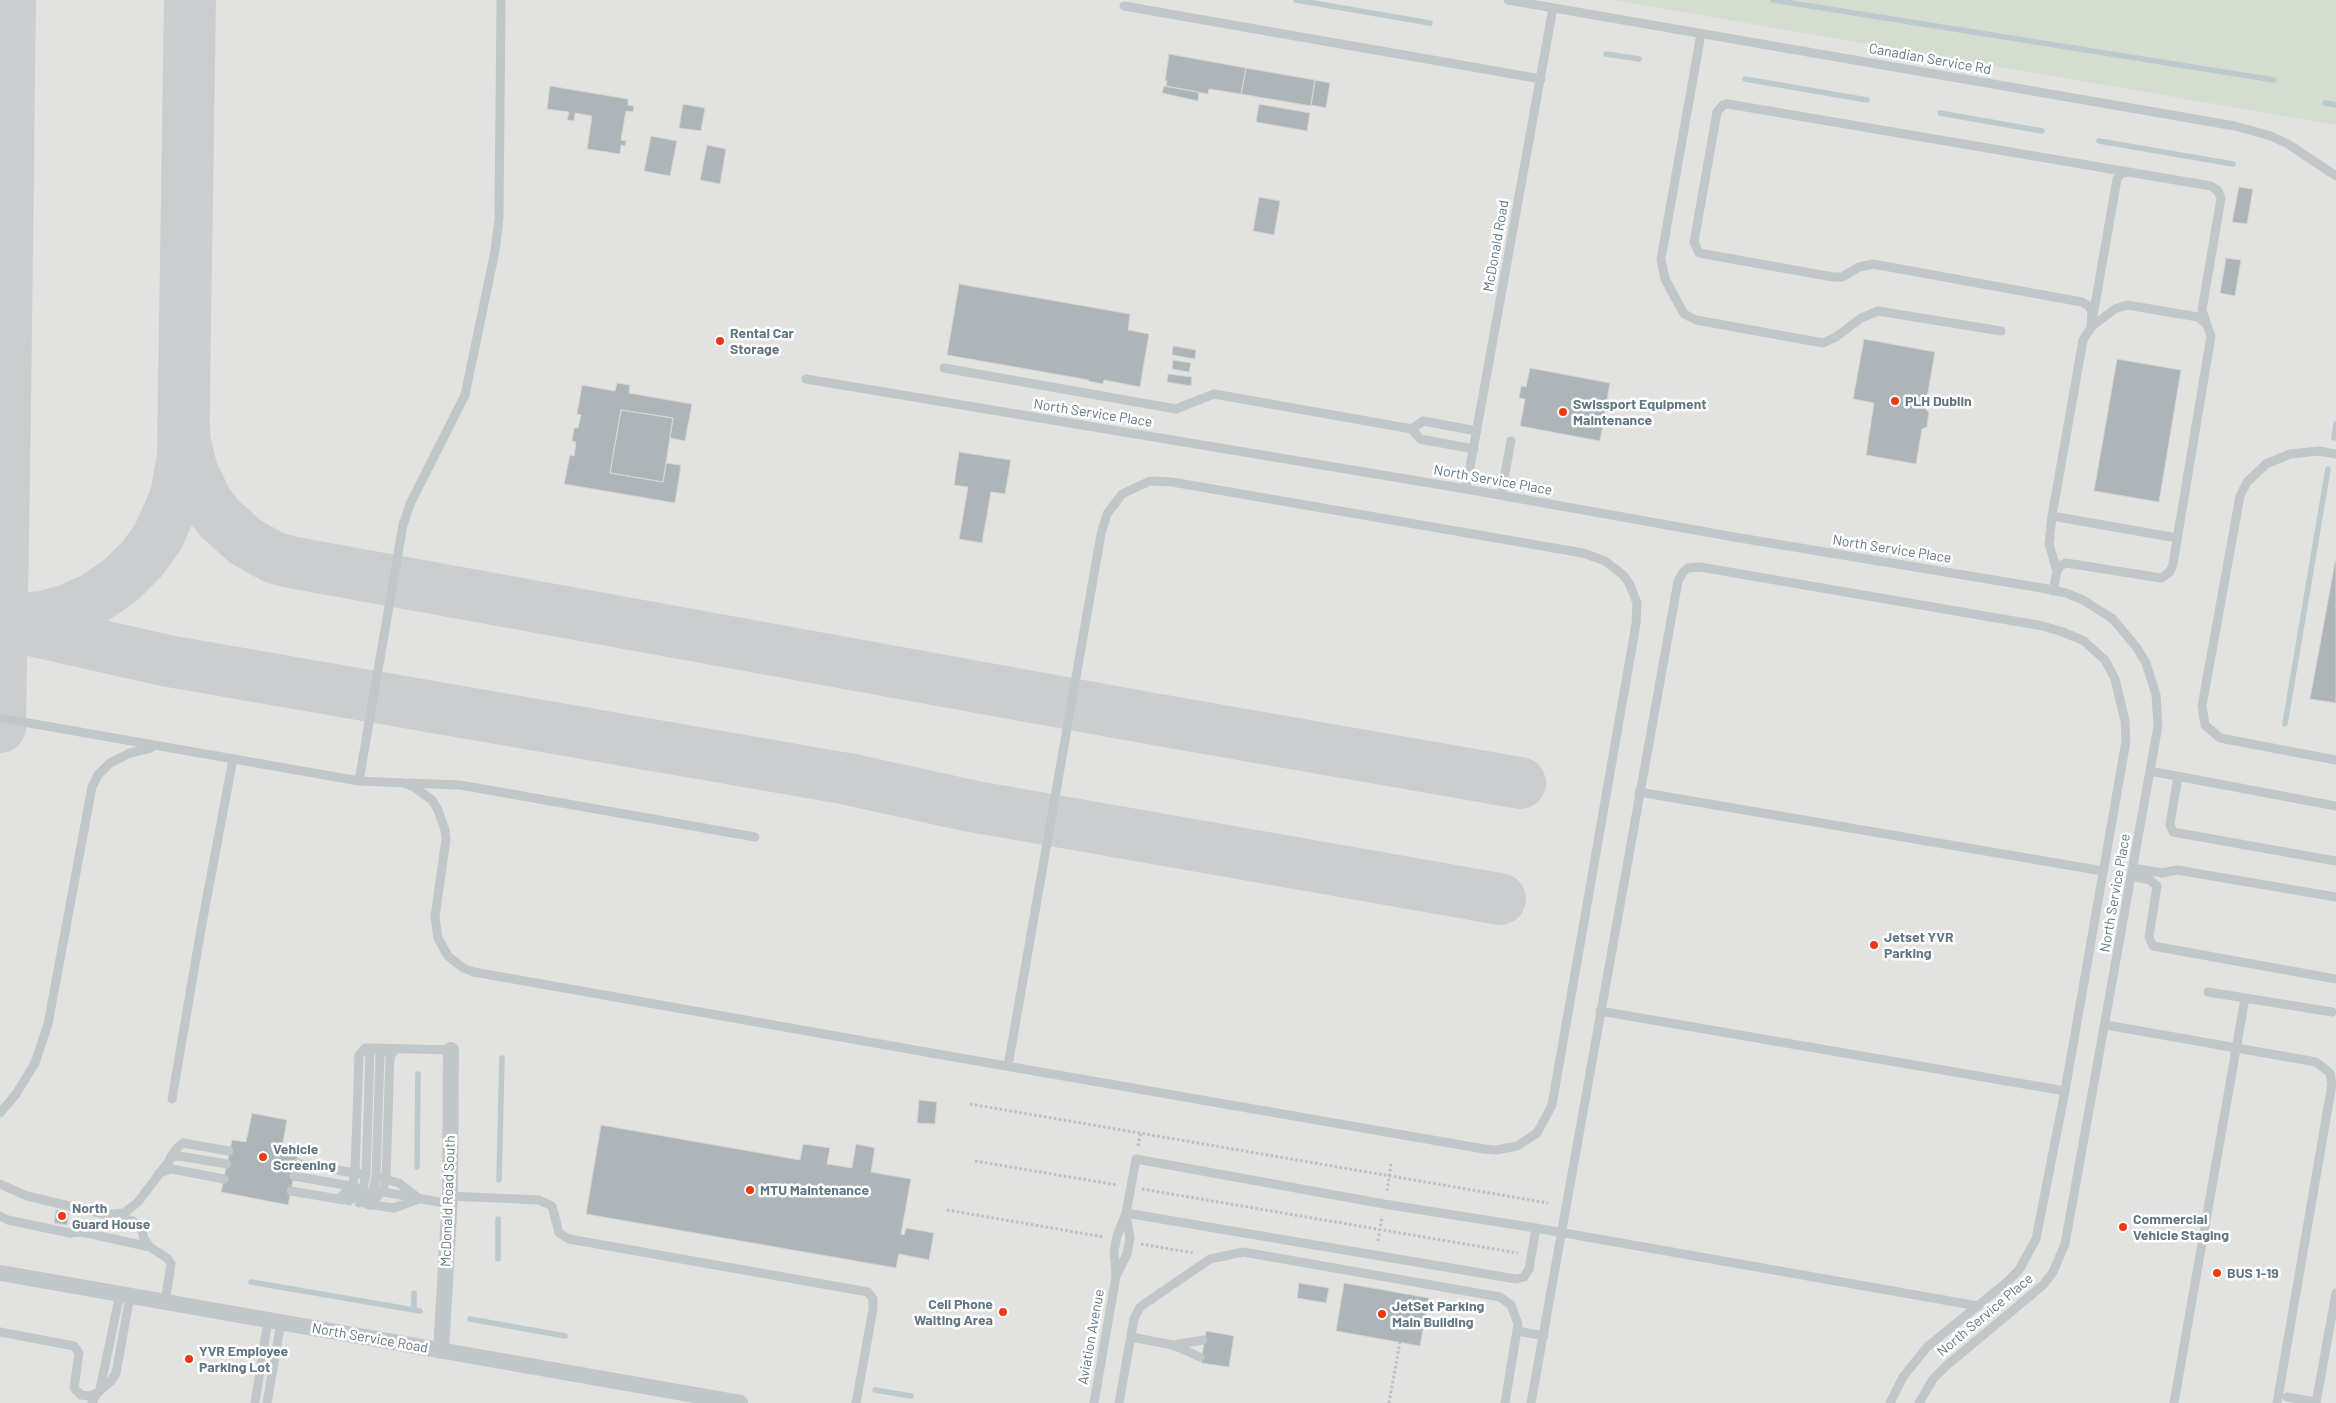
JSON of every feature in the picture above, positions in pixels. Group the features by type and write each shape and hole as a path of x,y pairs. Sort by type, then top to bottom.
{"street":[{"name":"McDonald Road South","path":"441,1351 450,1200 452,1050"},
{"name":"North Service Road","path":"0,1273 740,1403"}],"lane":[{"path":"359,781 403,525 410,504 465,395 495,251 499,219 501,0"},
{"name":"Canadian Service Rd","path":"1508,0 2242,128 2271,136 2288,144 2336,176"},
{"path":"1124,6 1541,79"},
{"name":"McDonald Road","path":"1466,489 1554,8"},
{"path":"1701,34 1661,259 1665,278 1684,314 1696,320 1823,343 1836,337 1861,318 1878,311 2001,331"},
{"path":"2057,571 2061,565 2066,563 2161,578 2170,572 2211,342 2211,336 2202,310 2221,202 2220,194 2211,186 1728,104 1723,105 1717,112 1694,242 1699,253 1833,277 1842,277 1859,267 1873,264 2082,302 2090,307 2093,317"},
{"path":"2054,591 2057,571 2049,538 2083,340 2091,327 2117,179 2120,174 2128,172"},
{"path":"2091,327 2115,309 2127,305 2193,316 2207,324"},
{"path":"944,368 1176,408 1214,394 1412,429 1420,439 1474,449"},
{"name":"North Service Place","path":"806,379 1466,489 2054,591 2083,600 2113,619 2137,648 2146,663 2152,678 2159,710 2150,772 2069,1230 2061,1256 2043,1285 1946,1366 1934,1379 1919,1403"},
{"path":"1412,429 1423,421 1477,431"},
{"path":"1501,495 1511,441"},
{"path":"2336,454 2319,451 2290,454 2266,464 2247,482 2240,496 2202,706 2205,726 2220,738 2336,760"},
{"path":"404,783 423,792 432,800 443,820 446,839 436,905 435,928 448,956 463,968 486,975 1484,1149 1508,1149 1528,1140 1537,1133 1552,1106 1636,624 1637,602 1624,575 1605,561 1583,553 1172,482 1150,481 1122,494 1107,514 1100,534 1008,1066"},
{"path":"2052,516 2177,538"},
{"path":"1531,1403 1679,576 1688,568 1700,566 2043,626 2063,632 2096,650 2105,660 2115,679 2126,730 2066,1091 2036,1239 2019,1270 1927,1347 1903,1377 1890,1403"},
{"path":"0,718 359,781 460,785 755,837"},
{"path":"0,1113 16,1094 31,1070 48,1024 92,787 103,769 118,758 140,749 166,748"},
{"path":"172,1099 233,759"},
{"path":"2150,772 2336,806"},
{"path":"2178,777 2170,824 2173,832 2336,861"},
{"path":"1639,792 2103,871"},
{"path":"2132,872 2162,873 2177,870 2336,897"},
{"path":"2132,872 2150,880 2157,886 2149,937 2153,946 2336,979"},
{"path":"2208,992 2332,1012"},
{"path":"2174,1403 2245,998"},
{"path":"1600,1011 2066,1091"},
{"path":"2106,1025 2316,1062 2327,1069 2332,1078 2277,1403"},
{"path":"338,1199 352,1186 355,1173 359,1055 365,1048 452,1050"},
{"path":"349,1201 363,1188 366,1175 370,1055 375,1048"},
{"path":"359,1203 373,1190 376,1177 380,1055 386,1048"},
{"path":"369,1205 382,1192 386,1179 390,1056 396,1049"},
{"path":"104,1215 124,1213 131,1208 145,1195 169,1159 183,1143 229,1151"},
{"path":"169,1159 179,1156 227,1164"},
{"path":"1116,1276 1114,1252 1117,1236 1126,1213 1136,1159 1978,1306"},
{"path":"296,1163 386,1179 398,1183 422,1199"},
{"path":"159,1173 172,1169 224,1178"},
{"path":"294,1176 422,1199 539,1200 552,1206 555,1211 559,1233 569,1239 868,1292 873,1299 873,1310 856,1403"},
{"path":"0,1184 27,1196 138,1223 141,1226 144,1239 150,1247 167,1258 171,1264 165,1302"},
{"path":"291,1191 394,1208 422,1199"},
{"path":"1126,1213 1516,1279 1524,1277 1529,1269 1536,1228"},
{"path":"1116,1276 1127,1254 1130,1238 1126,1213"},
{"path":"0,1216 17,1222 70,1233 82,1232 150,1247"},
{"path":"1120,1402 1136,1313 1145,1303 1210,1259 1243,1252 1493,1294 1511,1305 1517,1318 1518,1331 1505,1403"},
{"name":"Aviation Avenue","path":"1094,1403 1116,1276"},
{"path":"2287,1397 2316,1402 2334,1319 2336,1293"},
{"path":"0,1332 74,1346 79,1353 74,1388 81,1395 90,1396 111,1381 116,1373 125,1295"},
{"path":"255,1403 275,1321"},
{"path":"268,1403 275,1321"},
{"path":"1518,1331 1544,1336"},
{"path":"1131,1337 1174,1344 1203,1340"},
{"path":"1174,1344 1200,1357"},
{"path":"92,1403 98,1392"}],"path":[{"path":"970,1104 1548,1203"},
{"path":"975,1161 1121,1185"},
{"path":"1386,1194 1391,1164"},
{"path":"1142,1189 1524,1254"},
{"path":"1377,1247 1384,1209"},
{"path":"947,1210 1112,1238"},
{"path":"1135,1243 1195,1254"},
{"path":"1389,1403 1400,1342"}],"shaded area":[{"path":"0,0 2336,0 2336,1403 0,1403"},
{"path":"1613,0 2336,0 2336,125"}],"building":[{"path":"1169,54 1246,68 1241,94 1209,89 1208,94 1166,86"},
{"path":"1246,68 1315,80 1311,106 1241,94"},
{"path":"1315,80 1330,83 1326,108 1311,105"},
{"path":"550,86 628,99 628,105 634,106 633,112 626,111 621,140 626,141 625,146 621,145 620,154 587,149 592,116 575,113 574,121 567,120 569,112 547,109"},
{"path":"1164,86 1199,92 1198,101 1162,93"},
{"path":"683,104 705,108 701,131 679,128"},
{"path":"1259,104 1310,113 1307,131 1256,122"},
{"path":"651,136 677,141 670,176 644,171"},
{"path":"707,145 726,149 720,184 700,180"},
{"path":"2239,187 2253,189 2247,224 2232,222"},
{"path":"1259,197 1280,201 1274,235 1253,231"},
{"path":"2226,258 2241,260 2235,296 2220,293"},
{"path":"959,284 1130,314 1128,330 1149,334 1140,387 1104,380 1103,384 947,355"},
{"name":"PLH Dublin","path":"1864,339 1935,352 1925,409 1929,412 1927,427 1922,429 1916,464 1866,455 1874,403 1853,399"},
{"path":"1173,346 1196,350 1195,359 1172,355"},
{"path":"2117,359 2181,370 2159,502 2094,491"},
{"path":"1173,360 1191,363 1189,372 1172,369"},
{"name":"Swissport Equipment Maintenance","path":"1530,368 1610,383 1600,441 1520,426 1525,399 1519,398 1521,386 1526,387"},
{"path":"1168,374 1192,377 1191,386 1167,382"},
{"path":"617,383 630,385 629,393 692,404 685,441 670,438 673,418 621,410 610,473 663,482 666,463 681,465 675,503 564,484 570,455 574,456 576,442 572,441 574,428 578,428 581,415 577,414 582,385 615,391"},
{"path":"621,410 673,418 663,482 610,473"},
{"path":"959,452 1011,460 1005,494 991,492 982,543 959,539 968,487 954,485"},
{"path":"2336,562 2336,703 2310,699"},
{"path":"919,1100 937,1102 935,1124 917,1123"},
{"name":"Vehicle Screening","path":"252,1113 287,1120 282,1148 299,1151 288,1205 221,1192 232,1140 246,1142"},
{"name":"MTU Maintenance","path":"601,1125 800,1160 803,1144 830,1148 827,1164 852,1168 856,1144 875,1148 871,1172 911,1179 901,1234 904,1235 906,1228 934,1233 929,1260 899,1254 896,1268 586,1214"},
{"name":"North Guard House","path":"56,1210 69,1213 67,1225 54,1223"},
{"path":"1299,1283 1329,1288 1326,1303 1297,1298"},
{"name":"JetSet Parking Main Building","path":"1344,1283 1429,1298 1420,1346 1336,1331"},
{"path":"1206,1331 1234,1336 1229,1367 1201,1363"}],"waterway":[{"path":"1296,0 1430,23"},
{"path":"1773,0 2274,80"},
{"path":"1606,54 1639,59"},
{"path":"1745,79 1867,100"},
{"path":"2325,103 2336,105"},
{"path":"1940,113 2042,131"},
{"path":"2099,141 2233,164"},
{"path":"2334,438 2336,424"},
{"path":"2285,724 2328,469"},
{"path":"499,1180 502,1058"},
{"path":"417,1167 418,1074"},
{"path":"498,1219 498,1259"},
{"path":"251,1282 420,1311"},
{"path":"414,1293 414,1310"},
{"path":"470,1319 565,1336"},
{"path":"875,1390 911,1396"}],"taxiway":[{"path":"0,443 5,407 10,0"},
{"path":"11,620 42,617 68,610 95,598 121,580 142,559 158,537 176,496 183,456 190,0"},
{"path":"0,727 5,407"},
{"path":"183,421 185,442 192,471 208,504 220,519 246,542 273,557 290,562 1148,718 1520,783"},
{"path":"0,623 168,661 848,779 971,806 1500,899"}],"place":[{"name":"Rental Car Storage","path":"720,341"},
{"name":"PLH Dublin","path":"1895,401"},
{"name":"Swissport Equipment Maintenance","path":"1563,412"},
{"name":"Jetset YVR Parking","path":"1874,945"},
{"name":"Vehicle Screening","path":"263,1157"},
{"name":"MTU Maintenance","path":"750,1190"},
{"name":"North Guard House","path":"62,1216"},
{"name":"Commercial Vehicle Staging","path":"2123,1227"},
{"name":"BUS 1-19","path":"2217,1273"},
{"name":"Cell Phone Waiting Area","path":"1003,1312"},
{"name":"JetSet Parking Main Building","path":"1382,1314"},
{"name":"YVR Employee Parking Lot","path":"189,1359"}]}
